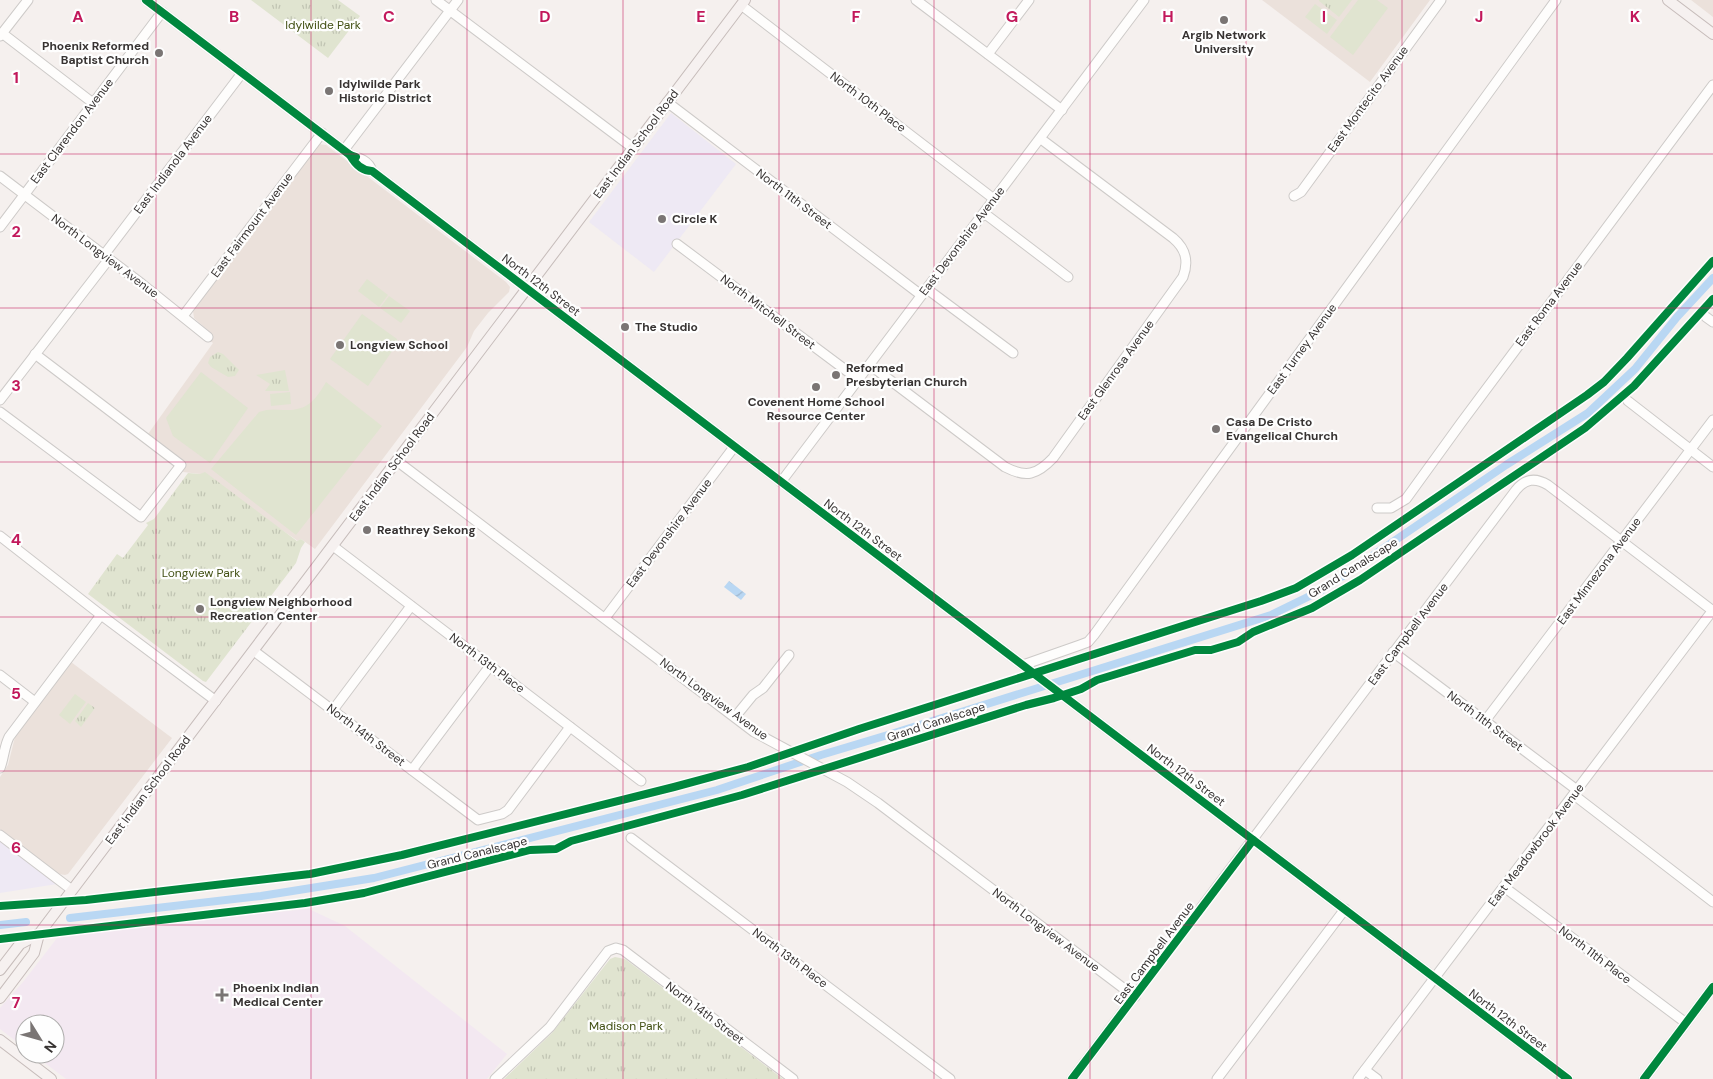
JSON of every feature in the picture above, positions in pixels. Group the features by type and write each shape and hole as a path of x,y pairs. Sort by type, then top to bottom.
{"main road":[{"path":"1668,0 1713,34"},
{"name":"East Indian School Road","path":"0,998 34,953 39,934 59,907 743,3"},
{"name":"East Indian School Road","path":"0,970 20,944 39,934"},
{"path":"0,1040 51,1079"}],"street":[{"path":"28,0 1,35 93,104"},
{"name":"North 12th Street","path":"146,0 347,152 361,158 370,165 372,172 1568,1079"},
{"path":"436,0 633,148"},
{"path":"347,152 458,0"},
{"path":"916,0 1062,110"},
{"path":"988,54 1029,0"},
{"name":"East Devonshire Avenue","path":"781,482 1144,0"},
{"name":"East Montecito Avenue","path":"1294,196 1301,192 1440,0"},
{"name":"East Turney Avenue","path":"1023,665 1088,642 1094,635 1556,0"},
{"name":"North 10th Place","path":"743,3 994,199"},
{"name":"East Clarendon Avenue","path":"0,227 162,12"},
{"name":"East Indianola Avenue","path":"0,400 242,73"},
{"name":"East Roma Avenue","path":"1377,508 1392,508 1406,500 1461,423 1713,85"},
{"name":"North 11th Street","path":"667,102 924,292 1013,353"},
{"name":"East Fairmount Avenue","path":"183,316 322,133"},
{"name":"East Glenrosa Avenue","path":"870,365 1005,466 1023,474 1031,474 1046,465 1053,458 1183,277 1186,270 1187,257 1177,241 1041,139"},
{"name":"North Longview Avenue","path":"0,176 208,336"},
{"path":"984,213 1068,276"},
{"name":"North Mitchell Street","path":"678,244 859,380"},
{"path":"0,412 142,517 181,465 35,354"},
{"path":"1628,402 1713,467"},
{"name":"East Minnezona Avenue","path":"1485,721 1713,420"},
{"name":"East Devonshire Avenue","path":"605,618 734,447"},
{"name":"North Longview Avenue","path":"398,461 754,732 847,782 878,802 1134,997"},
{"name":"East Campbell Avenue","path":"1072,1079 1521,484 1529,480 1537,480 1548,485 1621,542"},
{"path":"0,536 216,701"},
{"path":"1621,542 1713,611"},
{"name":"North 13th Place","path":"333,546 640,781"},
{"path":"332,710 411,606"},
{"name":"East Meadowbrook Avenue","path":"1358,1079 1713,611"},
{"path":"0,768 2,752 9,736 101,615"},
{"name":"North 14th Street","path":"254,651 478,820 502,814 508,810 570,727"},
{"name":"North 11th Street","path":"1393,652 1485,721 1713,902"},
{"path":"735,717 753,696 763,688 789,655"},
{"path":"412,770 490,666"},
{"path":"0,675 36,702"},
{"path":"0,834 72,890"},
{"name":"North 13th Place","path":"631,838 950,1079"},
{"name":"North 11th Place","path":"1504,887 1686,1023"},
{"path":"1216,1079 1345,909"},
{"name":"North 14th Street","path":"495,1079 550,1027 608,951 616,948 623,950 793,1079"},
{"path":"1644,1079 1713,987"},
{"path":"1365,1070 1378,1079"}],"shaded area":[{"path":"1262,0 1430,0 1370,82"},
{"path":"1691,0 1713,0 1713,17"},
{"path":"671,113 736,164 654,272 589,222"},
{"name":"Longview School","path":"319,144 326,145 506,282 510,287 509,292 488,313 474,331 467,347 315,549 301,539 298,541 200,474 183,472 184,467 179,457 148,434 213,343 210,341 212,334 194,318 193,311"},
{"path":"71,662 172,738 68,874 65,875 59,874 0,829 0,777 8,765 15,737"},
{"path":"0,840 57,884 0,893"},
{"name":"Phoenix Indian Medical Center","path":"309,909 345,926 507,1054 487,1079 66,1079 46,1064 65,1064 65,1014 15,1014 15,1040 0,1029 0,1008 61,933"}],"green space":[{"name":"Idylwilde Park","path":"251,0 338,0 360,16 328,58"},
{"path":"1319,0 1352,0 1339,17"},
{"path":"1358,0 1377,0 1388,8 1353,55 1330,37"},
{"path":"1315,4 1337,20 1327,34 1305,17"},
{"path":"367,279 388,295 379,307 358,291"},
{"path":"389,296 410,311 401,323 380,308"},
{"path":"362,314 397,339 397,344 368,386 330,359"},
{"path":"218,352 223,354 239,370 235,376 228,377 211,367 208,363 210,357"},
{"path":"285,370 289,391 265,391 270,384 256,375"},
{"path":"201,372 248,408 210,463 173,436 166,418"},
{"path":"326,382 382,426 296,535 211,469 259,412 271,409 291,410 304,407 318,395"},
{"path":"290,392 291,404 271,406 270,394"},
{"name":"Longview Park","path":"205,472 297,541 301,539 305,542 296,563 206,682 88,594 117,554 123,558 148,525 146,523 154,519 188,473 200,474"},
{"path":"75,694 86,702 70,724 59,715"},
{"path":"88,703 95,708 81,727 75,721"},
{"name":"Madison Park","path":"615,957 625,959 783,1079 504,1079 552,1033 610,959"}],"water":[{"path":"729,581 746,594 741,600 724,587"}],"waterway":[{"path":"70,918 261,896 374,878 717,790 821,755 1271,615 1322,590 1506,465 1588,413 1635,369 1677,317 1713,278"},
{"path":"0,925 26,922"}],"cycle path":[{"path":"146,0 350,155 356,157"},
{"path":"350,155 359,166 365,170 372,171 1568,1079"},
{"name":"Grand Canalscape","path":"0,906 86,900 310,874 402,855 748,767 859,729 1261,601 1296,588 1352,555 1604,382 1713,261"},
{"name":"Grand Canalscape","path":"0,939 305,903 364,893 530,850 556,849 571,841 742,795 1026,705 1054,698 1081,689 1097,680 1195,650 1211,650 1238,642 1253,632 1312,608 1360,580 1585,428 1634,386 1713,299"},
{"path":"1072,1079 1253,840"},
{"path":"1644,1079 1713,987"}],"place":[{"name":"Argib Network University","path":"1224,20"},
{"name":"Phoenix Reformed Baptist Church","path":"159,53"},
{"name":"Idylwilde Park Historic District","path":"329,91"},
{"name":"Circle K","path":"662,219"},
{"name":"The Studio","path":"625,327"},
{"name":"Longview School","path":"340,345"},
{"name":"Reformed Presbyterian Church","path":"836,375"},
{"name":"Covenent Home School Resource Center","path":"816,387"},
{"name":"Casa De Cristo Evangelical Church","path":"1216,429"},
{"name":"Reathrey Sekong","path":"367,530"},
{"name":"Longview Neighborhood Recreation Center","path":"200,609"},
{"name":"Phoenix Indian Medical Center","path":"222,995"}]}
